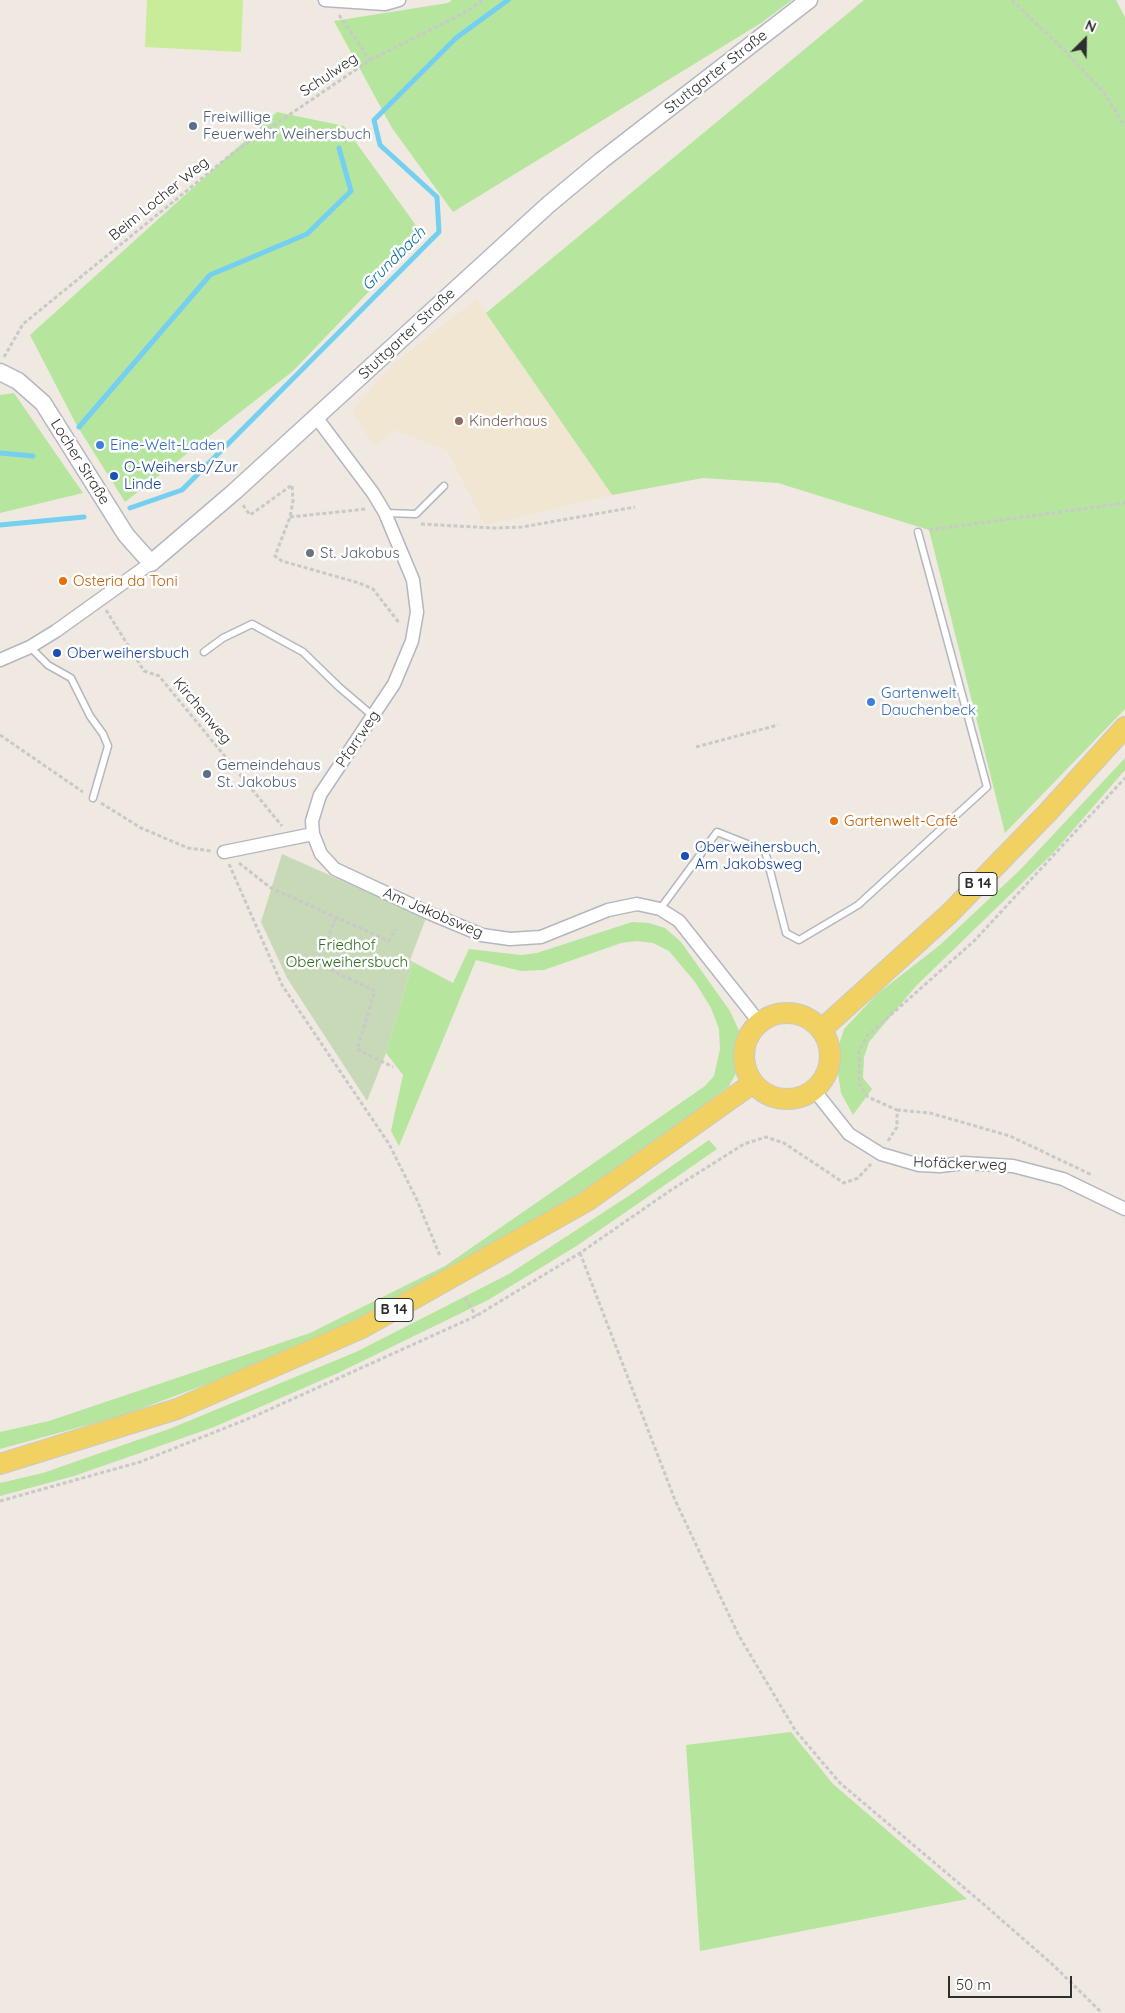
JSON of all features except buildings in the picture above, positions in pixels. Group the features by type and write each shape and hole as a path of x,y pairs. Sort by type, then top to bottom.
{"main road":[{"name":"B 14","path":"821,1030 950,914 1049,811 1125,727"},
{"path":"786,1013 799,1015 811,1021 821,1030 828,1044 830,1062 825,1077 814,1090 802,1097 782,1098 762,1092 753,1083 745,1067 744,1050 750,1034 759,1022 786,1013"},
{"name":"B 14","path":"0,1464 178,1409 362,1328 587,1201 753,1083"}],"street":[{"path":"328,1 384,4 398,0"},
{"name":"Stuttgarter Straße","path":"0,660 30,647 56,631 150,563 234,492 548,205 602,160 809,0"},
{"name":"Locher Straße","path":"0,372 18,381 43,402 126,535 150,563"},
{"name":"Pfarrweg","path":"313,834 312,822 320,795 394,684 412,641 417,612 413,580 384,510 316,417"},
{"path":"224,852 313,834"},
{"name":"Am Jakobsweg","path":"313,834 321,854 335,869 428,913 482,935 510,939 541,937 608,910 637,904 660,909 679,921 759,1022"},
{"name":"Hofäckerweg","path":"814,1090 849,1134 880,1154 919,1166 964,1163 1013,1166 1063,1179 1125,1209"}],"lane":[{"path":"384,510 416,514 444,486"},
{"path":"660,909 717,832 765,851 786,933 799,940 858,905 987,787 918,532"},
{"path":"204,652 223,638 252,624 303,652 339,687 373,716"},
{"path":"30,647 48,664 71,678 90,716 104,734 108,746 93,798"}],"path":[{"name":"Schulweg","path":"0,364 23,324 233,153 370,60 464,13 483,0"},
{"path":"1012,0 1066,52 1104,93 1125,126"},
{"path":"328,1 370,60"},
{"path":"234,492 250,515 292,485 293,502 290,517 275,556 282,561 359,583 373,589 412,641"},
{"path":"918,532 1125,502"},
{"path":"418,524 493,528 522,527 635,507"},
{"path":"290,517 384,510"},
{"name":"Kirchenweg","path":"99,599 144,671 159,676 292,838"},
{"path":"696,747 778,726"},
{"path":"0,735 141,828 188,848 224,852 271,888 389,941 396,929"},
{"path":"1093,1176 1010,1136 930,1113 897,1110 868,1097 859,1084 859,1051 867,1036 974,941 1125,778"},
{"path":"224,852 249,914 282,985 388,1144 417,1200 440,1256"},
{"path":"336,918 316,963 375,991 357,1049 393,1067"},
{"path":"0,1501 140,1462 256,1416 476,1316 580,1253 671,1190 744,1144 766,1137 784,1143 844,1183 858,1178 880,1154 897,1127 897,1110"},
{"path":"580,1253 675,1500 738,1634 795,1730 840,1783 1052,1964 1102,2013"},
{"path":"465,1298 476,1316"}],"shaded area":[{"name":"Kinderhaus","path":"477,299 612,495 485,525 447,450 394,430 374,446 352,411 392,365"}],"green space":[{"path":"147,0 243,0 241,52 145,47"},
{"path":"452,0 792,0 761,23 453,212 392,128 334,21 448,3"},
{"path":"864,0 1116,0 1125,17 1125,709 1005,833 929,530 778,483 703,478 612,495 486,313"},
{"path":"277,112 344,126 423,235 293,371 125,502 76,424 30,335"},
{"path":"14,393 83,493 0,513 0,395"},
{"path":"1125,758 1125,770 1053,853 916,986 869,1042 864,1057 863,1078 872,1089 853,1115 841,1093 837,1067 837,1051 844,1029 877,994 940,945 1021,869"},
{"name":"Friedhof Oberweihersbuch","path":"282,854 426,918 410,960 413,962 386,1053 367,1101 287,978 261,922"},
{"path":"632,922 649,923 665,928 681,942 730,1011 740,1033 743,1052 740,1066 729,1086 602,1183 346,1332 124,1415 0,1449 0,1432 49,1421 310,1333 445,1266 705,1086 714,1076 720,1049 719,1029 711,1008 695,982 669,951 653,943 637,941 621,943 544,970 521,971 476,960 399,1146 391,1131 403,1075 386,1053 413,962 453,983 469,949 521,955 537,953"},
{"path":"709,1140 717,1149 578,1245 488,1300 338,1373 214,1427 74,1476 0,1496 0,1483 43,1473 169,1429 356,1352 509,1274 633,1193"},
{"path":"791,1732 833,1784 967,1899 700,1951 686,1745"}],"waterway":[{"name":"Grundbach","path":"130,508 182,490 439,232 437,197 380,145 374,120 456,38 508,0"},
{"path":"79,427 210,275 307,234 351,191 339,148"},
{"path":"0,453 33,456"},
{"name":"Grundbach","path":"0,525 84,517"}],"place":[{"name":"Freiwillige Feuerwehr Weihersbuch","path":"193,126"},
{"name":"Kinderhaus","path":"459,421"},
{"name":"Eine-Welt-Laden","path":"100,445"},
{"name":"O-Weihersb/Zur Linde","path":"114,476"},
{"name":"St. Jakobus","path":"310,553"},
{"name":"Osteria da Toni","path":"63,581"},
{"name":"Oberweihersbuch","path":"57,653"},
{"name":"Gartenwelt Dauchenbeck","path":"871,702"},
{"name":"Gemeindehaus St. Jakobus","path":"207,774"},
{"name":"Gartenwelt-Café","path":"834,821"},
{"name":"Oberweihersbuch, Am Jakobsweg","path":"685,856"}]}
